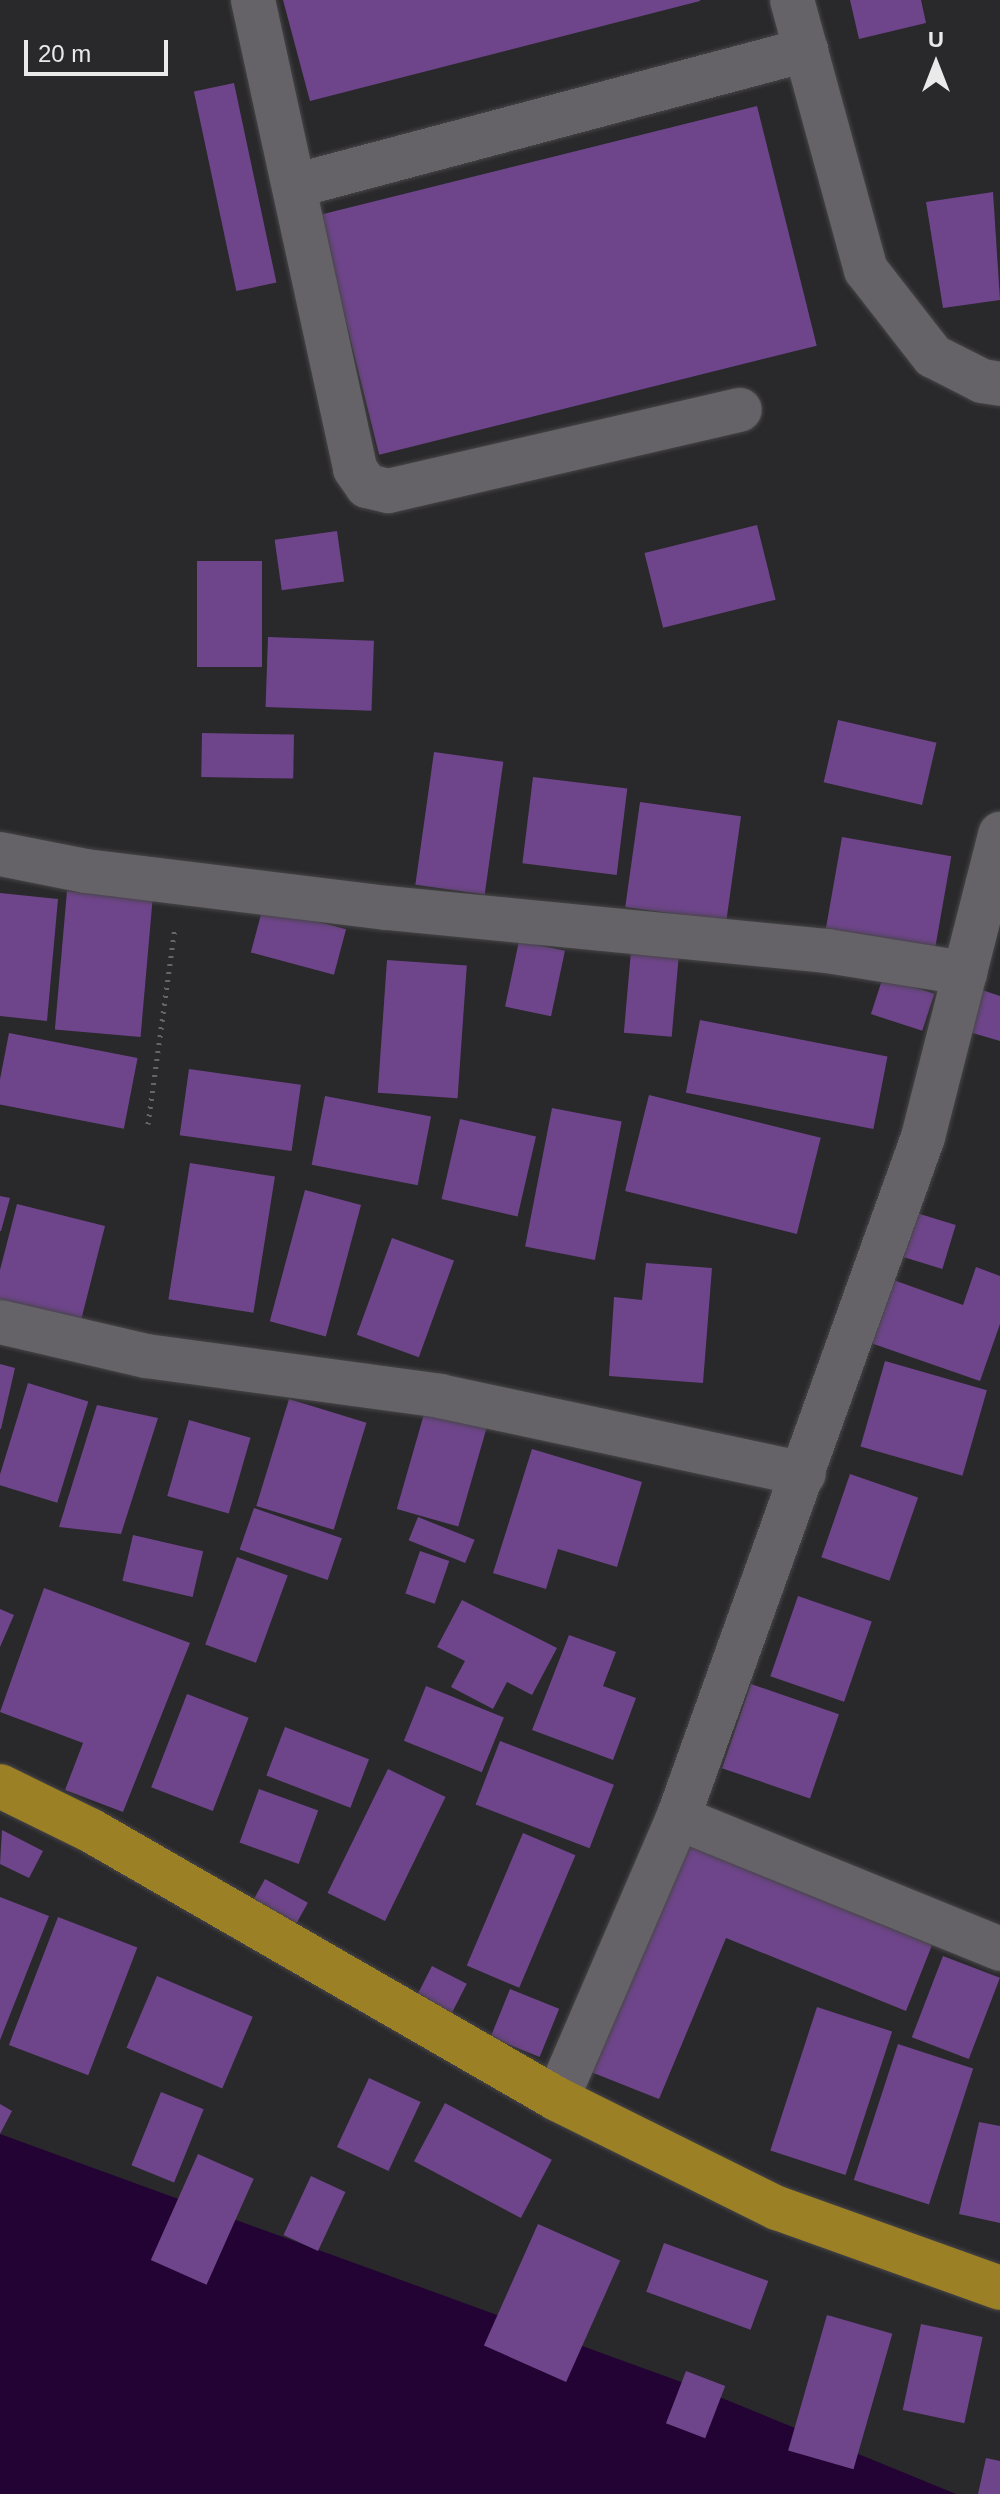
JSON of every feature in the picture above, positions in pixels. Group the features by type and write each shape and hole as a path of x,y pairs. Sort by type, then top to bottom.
{"highway":[{"path":"0,1786 90,1830 557,2099 777,2208 1000,2288"}],"street":[{"path":"253,0 355,469 367,486 388,491 740,410"},
{"path":"792,0 866,270 933,356 982,381 1000,384"},
{"path":"294,186 806,50"},
{"path":"557,2099 678,1818 923,1137 1000,834"},
{"path":"0,854 86,871 181,880 471,918 827,951 965,973"},
{"path":"0,1322 146,1356 440,1396 804,1474"},
{"path":"678,1818 1000,1949"}],"path":[{"path":"148,1124 181,880"}],"shaded area":[{"path":"0,2134 695,2387 956,2494 0,2494"}],"building":[{"path":"283,0 700,0 700,1 310,101"},
{"path":"850,0 921,0 926,23 859,39"},
{"path":"234,83 276,283 236,291 194,92"},
{"path":"757,106 817,346 379,455 319,215"},
{"path":"993,192 1000,300 943,308 926,202"},
{"path":"757,525 776,600 663,628 644,553"},
{"path":"337,531 344,582 282,590 275,540"},
{"path":"197,561 262,561 262,667 197,667"},
{"path":"268,637 374,641 371,711 266,707"},
{"path":"838,720 936,743 922,805 824,782"},
{"path":"202,733 294,735 293,779 201,777"},
{"path":"434,752 503,762 485,894 415,885"},
{"path":"533,777 627,789 617,875 522,863"},
{"path":"640,802 741,816 726,921 625,907"},
{"path":"842,837 951,856 934,956 824,936"},
{"path":"67,891 153,898 141,1037 55,1029"},
{"path":"0,893 58,899 47,1021 0,1016"},
{"path":"263,907 346,929 334,975 251,952"},
{"path":"519,941 565,951 551,1016 505,1007"},
{"path":"631,951 679,955 672,1037 624,1033"},
{"path":"387,960 467,966 458,1098 378,1093"},
{"path":"883,977 934,994 922,1031 871,1014"},
{"path":"973,987 1000,996 1000,1041 959,1029"},
{"path":"700,1020 887,1056 873,1129 686,1093"},
{"path":"9,1033 138,1058 124,1129 0,1105 0,1079"},
{"path":"189,1069 301,1085 292,1151 180,1135"},
{"path":"649,1095 821,1138 797,1234 625,1191"},
{"path":"325,1096 431,1117 418,1185 312,1165"},
{"path":"552,1108 622,1122 595,1260 525,1246"},
{"path":"460,1119 536,1137 518,1216 442,1199"},
{"path":"190,1163 275,1176 253,1313 168,1299"},
{"path":"305,1190 361,1205 326,1336 270,1321"},
{"path":"0,1196 10,1198 1,1231 0,1231"},
{"path":"17,1204 105,1226 77,1336 0,1317 0,1270"},
{"path":"907,1210 956,1225 942,1269 894,1254"},
{"path":"392,1238 454,1261 419,1357 357,1335"},
{"path":"646,1263 712,1268 703,1383 609,1376 614,1297 642,1300"},
{"path":"976,1267 1000,1276 1000,1324 980,1381 865,1341 888,1278 963,1305"},
{"path":"885,1361 987,1390 962,1476 860,1447"},
{"path":"0,1364 15,1368 1,1429 0,1429"},
{"path":"28,1383 88,1401 57,1503 0,1485 0,1475"},
{"path":"289,1399 366,1423 334,1530 256,1506"},
{"path":"97,1405 158,1418 121,1534 59,1527"},
{"path":"426,1407 488,1425 458,1527 397,1509"},
{"path":"189,1420 251,1438 229,1514 167,1496"},
{"path":"532,1449 642,1482 617,1567 558,1549 546,1589 493,1573"},
{"path":"850,1474 918,1497 889,1581 821,1557"},
{"path":"254,1508 342,1538 328,1580 240,1550"},
{"path":"418,1517 475,1540 465,1563 409,1540"},
{"path":"133,1535 203,1551 193,1597 122,1581"},
{"path":"420,1551 449,1561 435,1604 405,1594"},
{"path":"237,1557 288,1575 256,1663 205,1644"},
{"path":"44,1588 190,1643 123,1812 65,1790 83,1743 0,1712"},
{"path":"798,1596 872,1621 844,1702 770,1676"},
{"path":"462,1600 557,1648 532,1695 507,1682 493,1709 451,1687 465,1661 437,1647"},
{"path":"0,1609 14,1615 0,1647"},
{"path":"569,1635 616,1652 603,1686 636,1698 613,1760 532,1730"},
{"path":"751,1684 839,1714 810,1798 722,1768"},
{"path":"426,1686 504,1717 482,1772 404,1741"},
{"path":"187,1694 249,1718 213,1811 151,1787"},
{"path":"285,1727 369,1759 350,1808 266,1776"},
{"path":"500,1741 614,1785 590,1848 476,1804"},
{"path":"388,1769 446,1797 385,1921 328,1893"},
{"path":"259,1789 318,1811 299,1864 240,1843"},
{"path":"2,1830 43,1851 29,1878 0,1864"},
{"path":"523,1833 575,1855 519,1988 467,1966"},
{"path":"675,1840 932,1945 906,2011 726,1938 659,2099 581,2068"},
{"path":"265,1879 308,1903 291,1932 249,1909"},
{"path":"0,1897 49,1916 0,2040"},
{"path":"58,1917 137,1947 88,2075 9,2045"},
{"path":"943,1956 1000,1978 969,2059 912,2037"},
{"path":"432,1966 467,1984 450,2016 416,1998"},
{"path":"157,1976 253,2017 222,2088 127,2048"},
{"path":"510,1989 559,2009 540,2057 491,2037"},
{"path":"817,2007 892,2031 845,2175 770,2151"},
{"path":"898,2044 973,2068 929,2204 854,2180"},
{"path":"369,2078 421,2102 389,2171 337,2147"},
{"path":"161,2092 204,2109 174,2182 131,2165"},
{"path":"445,2103 552,2160 521,2218 414,2161"},
{"path":"0,2104 12,2111 0,2134"},
{"path":"979,2122 1000,2126 1000,2223 959,2214"},
{"path":"198,2154 254,2179 207,2285 151,2260"},
{"path":"311,2176 345,2192 318,2251 284,2235"},
{"path":"538,2224 620,2261 566,2382 484,2346"},
{"path":"664,2243 768,2281 751,2330 646,2292"},
{"path":"827,2315 892,2334 854,2469 788,2451"},
{"path":"921,2324 983,2337 964,2423 903,2410"},
{"path":"686,2371 725,2386 705,2438 666,2423"},
{"path":"986,2458 1000,2461 1000,2494 978,2494"}]}
